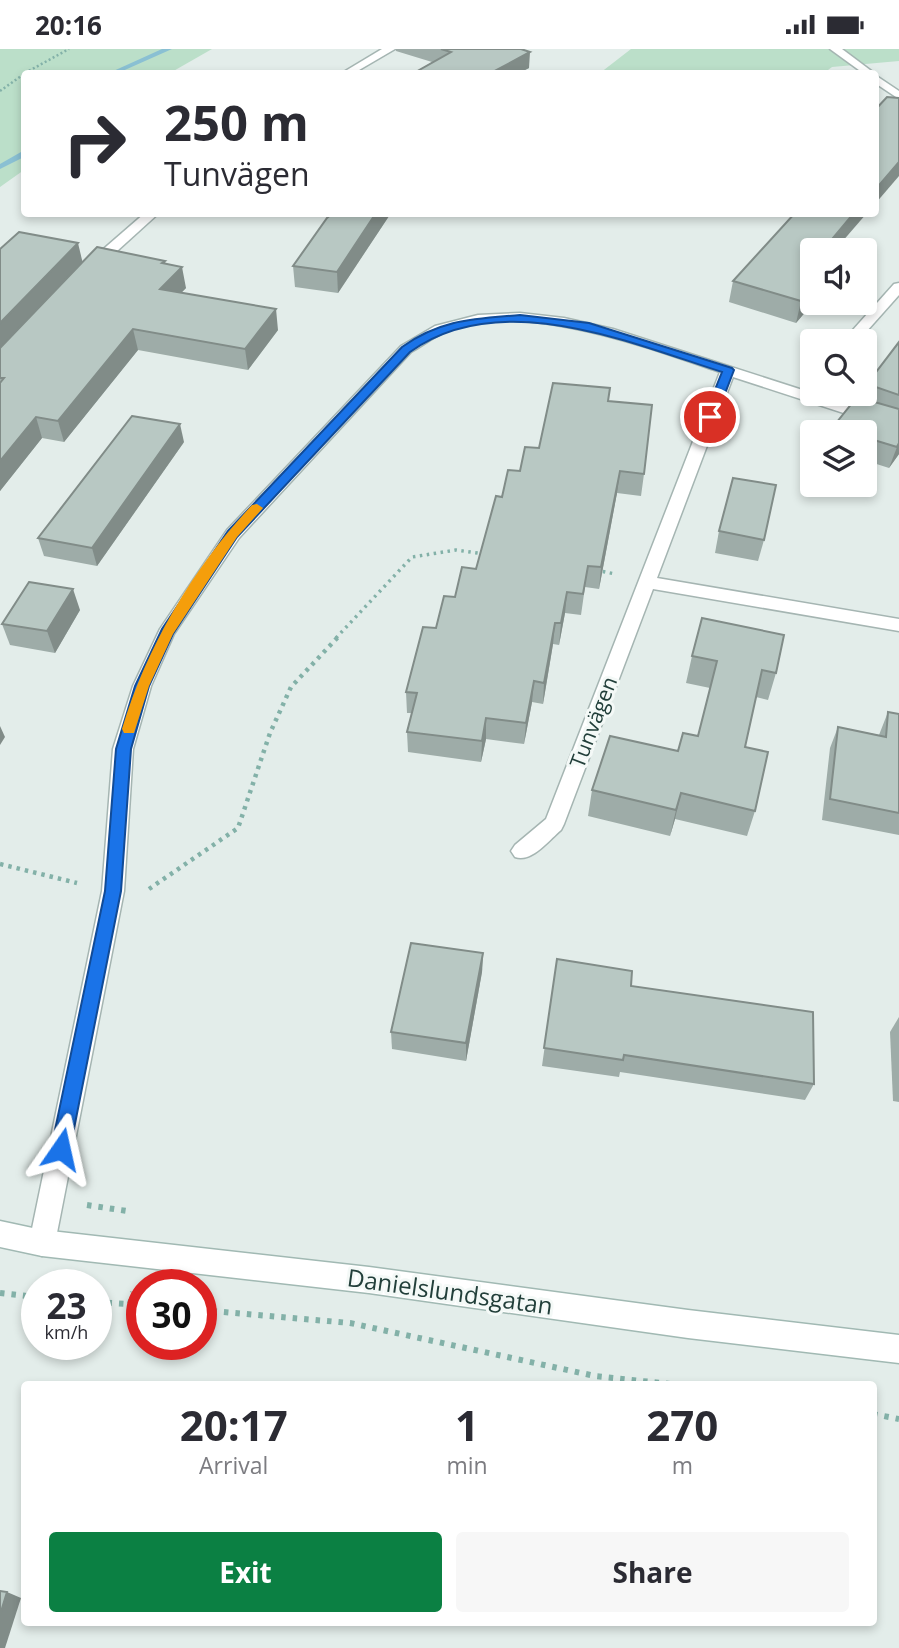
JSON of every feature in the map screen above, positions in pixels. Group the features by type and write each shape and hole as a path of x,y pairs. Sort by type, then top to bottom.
{"street":[{"path":"352,70 390,49"},
{"path":"835,49 865,70"},
{"path":"879,81 899,96"},
{"path":"83,276 149,217"},
{"path":"861,329 899,287"},
{"path":"42,1243 113,891 123,749 142,686 166,633 233,534 414,343 440,328 500,319 540,319 617,333 728,370 800,387"},
{"name":"Tunvägen","path":"522,851 554,824 728,370"},
{"path":"849,406 899,426"},
{"path":"648,582 899,625"},
{"name":"Danielslundsgatan","path":"0,1234 42,1243 369,1280 688,1324 899,1349"}],"path":[{"path":"32,70 69,49"},
{"path":"0,91 21,77"},
{"path":"0,864 137,897 238,828 270,733 291,687 412,557 456,550 496,556"},
{"path":"590,569 648,582"},
{"path":"0,1293 21,1295"},
{"path":"217,1311 351,1323 595,1376 642,1381"},
{"path":"877,1415 899,1419"}],"green space":[{"path":"0,49 212,49 175,70 21,70 21,172 0,187"},
{"path":"631,49 899,49 899,61 832,67 828,70 604,70"}],"building":[{"path":"441,49 521,49 530,52 497,70 419,70 451,52"},
{"path":"887,97 899,98 899,162 879,185 879,106"},
{"path":"373,217 337,272 293,266 327,218"},
{"path":"791,217 851,217 833,238 800,238 800,301 733,281"},
{"path":"19,232 78,243 0,323 0,249"},
{"path":"97,247 182,267 160,289 276,309 245,349 133,329 58,421 36,417 0,461 0,383 4,378 0,378 0,348"},
{"path":"899,342 899,395 877,387 877,371"},
{"path":"553,383 610,388 608,401 652,405 644,474 620,471 601,567 588,566 583,594 567,592 561,623 555,623 544,683 534,681 526,723 486,718 482,741 407,732 417,693 406,692 423,627 436,628 444,596 455,597 462,567 476,569 496,496 502,497 508,470 520,471 525,447 539,448"},
{"path":"877,403 899,409 899,443 897,447 877,441 877,420 839,420 850,406 877,406"},
{"path":"132,416 180,424 92,548 38,538"},
{"path":"733,478 776,485 764,540 719,531"},
{"path":"29,582 73,589 47,631 2,624"},
{"path":"702,618 784,635 776,673 762,670 745,747 768,752 755,811 681,793 676,810 592,790 610,736 678,751 683,733 698,736 717,661 692,656"},
{"path":"888,712 899,714 899,813 830,799 838,727 886,737"},
{"path":"411,943 483,953 466,1043 391,1032"},
{"path":"557,959 632,971 631,986 813,1012 814,1084 624,1055 623,1060 544,1048"},
{"path":"0,1591 7,1592 0,1615"}],"waterway":[{"path":"120,70 168,49"},
{"path":"0,167 21,156"}],"slow traffic":[{"path":"129,729 142,686 166,633 233,534 257,508"}],"route":[{"path":"61,1149 113,891 123,749 142,686 166,633 233,534 406,349 440,328 480,320 540,319 617,333 728,370 710,417"}]}
